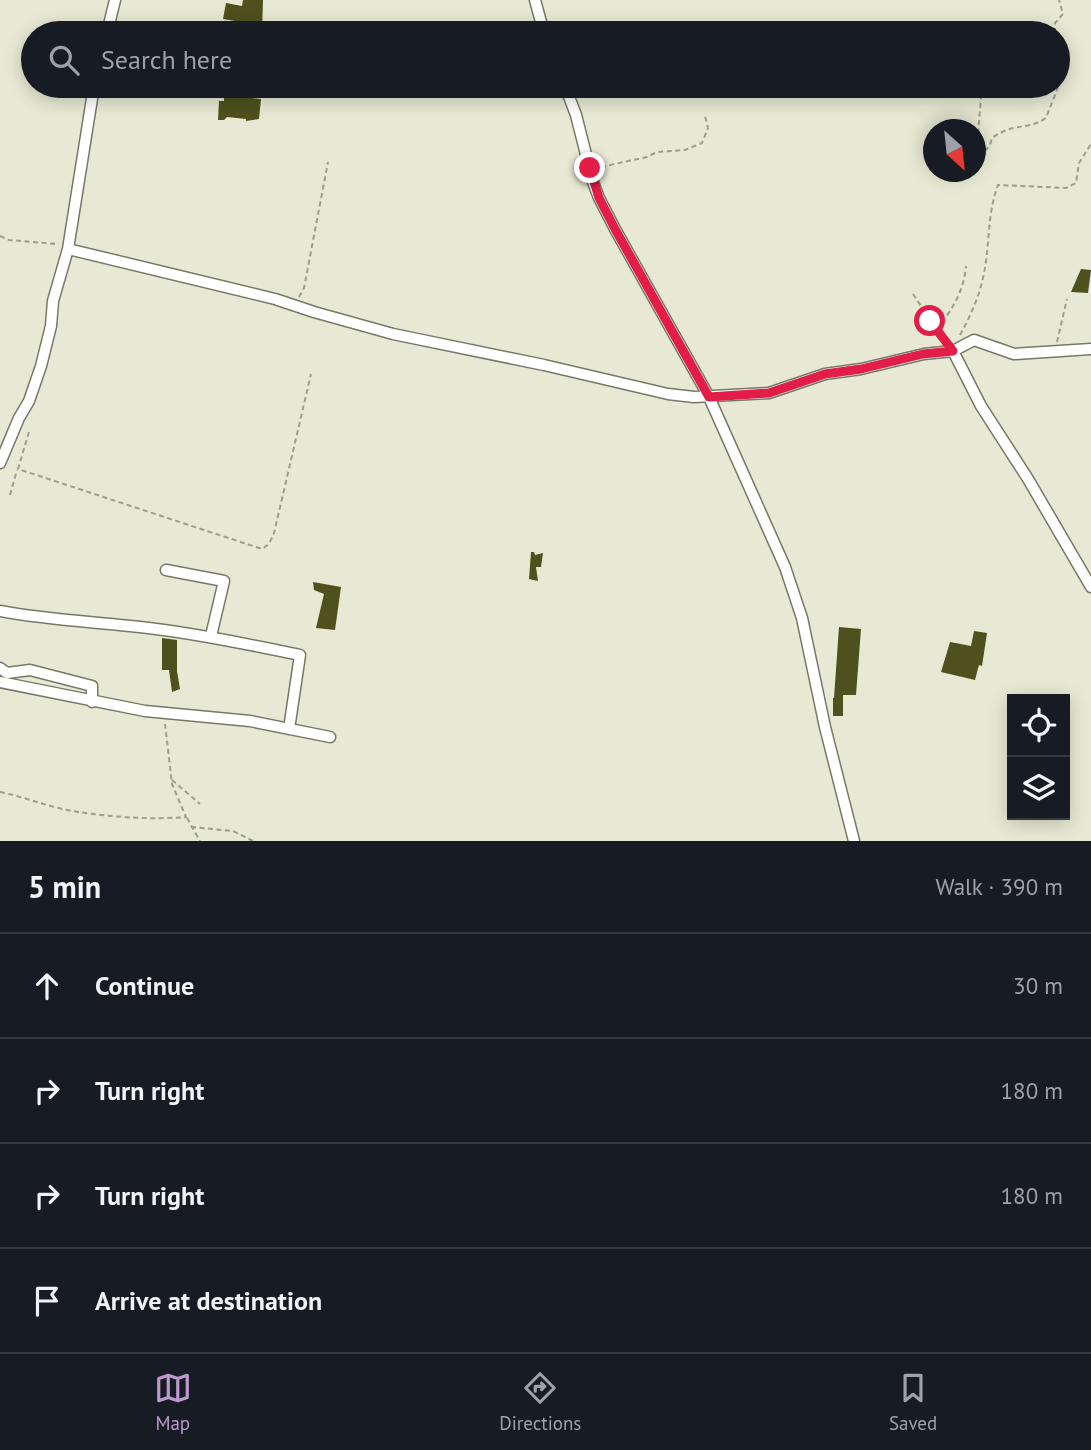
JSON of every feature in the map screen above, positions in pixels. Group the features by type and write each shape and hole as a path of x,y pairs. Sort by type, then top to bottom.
{"street":[{"path":"110,21 115,0"},
{"path":"535,0 541,21"},
{"path":"0,463 29,401 41,366 51,326 53,301 68,249 92,98"},
{"path":"570,98 596,190 709,397 786,568 854,841"},
{"path":"68,249 295,304 393,334 668,394 709,397 769,393 825,374 861,369 923,354 953,351 974,340 1014,354 1091,349"},
{"path":"953,351 981,406 1028,479 1091,587"},
{"path":"166,570 224,581 211,636"},
{"path":"0,611 35,618 211,636 300,655 289,729"},
{"path":"0,668 8,673 30,670 92,686 92,702"},
{"path":"0,682 92,702 164,713 206,715 330,737"}],"path":[{"path":"1057,21 1063,14 1059,0"},
{"path":"981,98 977,145 986,150 992,138 1004,129 1019,125 1028,126 1046,118 1053,98"},
{"path":"590,168 647,157 657,152 685,150 702,143 708,128 705,116"},
{"path":"913,294 953,351 974,308 984,273 992,202 998,185 1066,188 1076,183 1079,163 1091,144"},
{"path":"295,304 304,288 328,162"},
{"path":"0,236 42,244 54,242 68,249"},
{"path":"936,330 954,307 965,277 966,266"},
{"path":"1055,353 1067,299"},
{"path":"18,469 262,549 269,544 274,533 311,374"},
{"path":"10,495 29,432"},
{"path":"164,713 171,779 186,817 200,841"},
{"path":"171,779 200,804"},
{"path":"0,792 80,812 153,819 186,817"},
{"path":"191,827 233,831 253,841"}],"building":[{"path":"243,0 263,0 262,21 223,19 226,3 242,6"},
{"path":"224,98 261,99 259,119 246,121 227,117 218,120 219,101 224,101"},
{"path":"1081,269 1091,270 1088,293 1071,292"},
{"path":"531,552 535,555 543,553 541,567 536,567 538,581 529,579"},
{"path":"313,582 341,587 335,630 316,628 324,594 314,590"},
{"path":"839,627 861,629 856,695 843,695 843,716 833,716 833,698"},
{"path":"974,631 987,633 982,666 979,665 975,680 941,672 950,642 971,646"},
{"path":"162,638 177,640 180,689 172,692 169,670 162,670"}],"route":[{"path":"590,168 599,198 615,229 709,397 769,393 825,374 861,369 923,354 953,351 930,321"}]}
